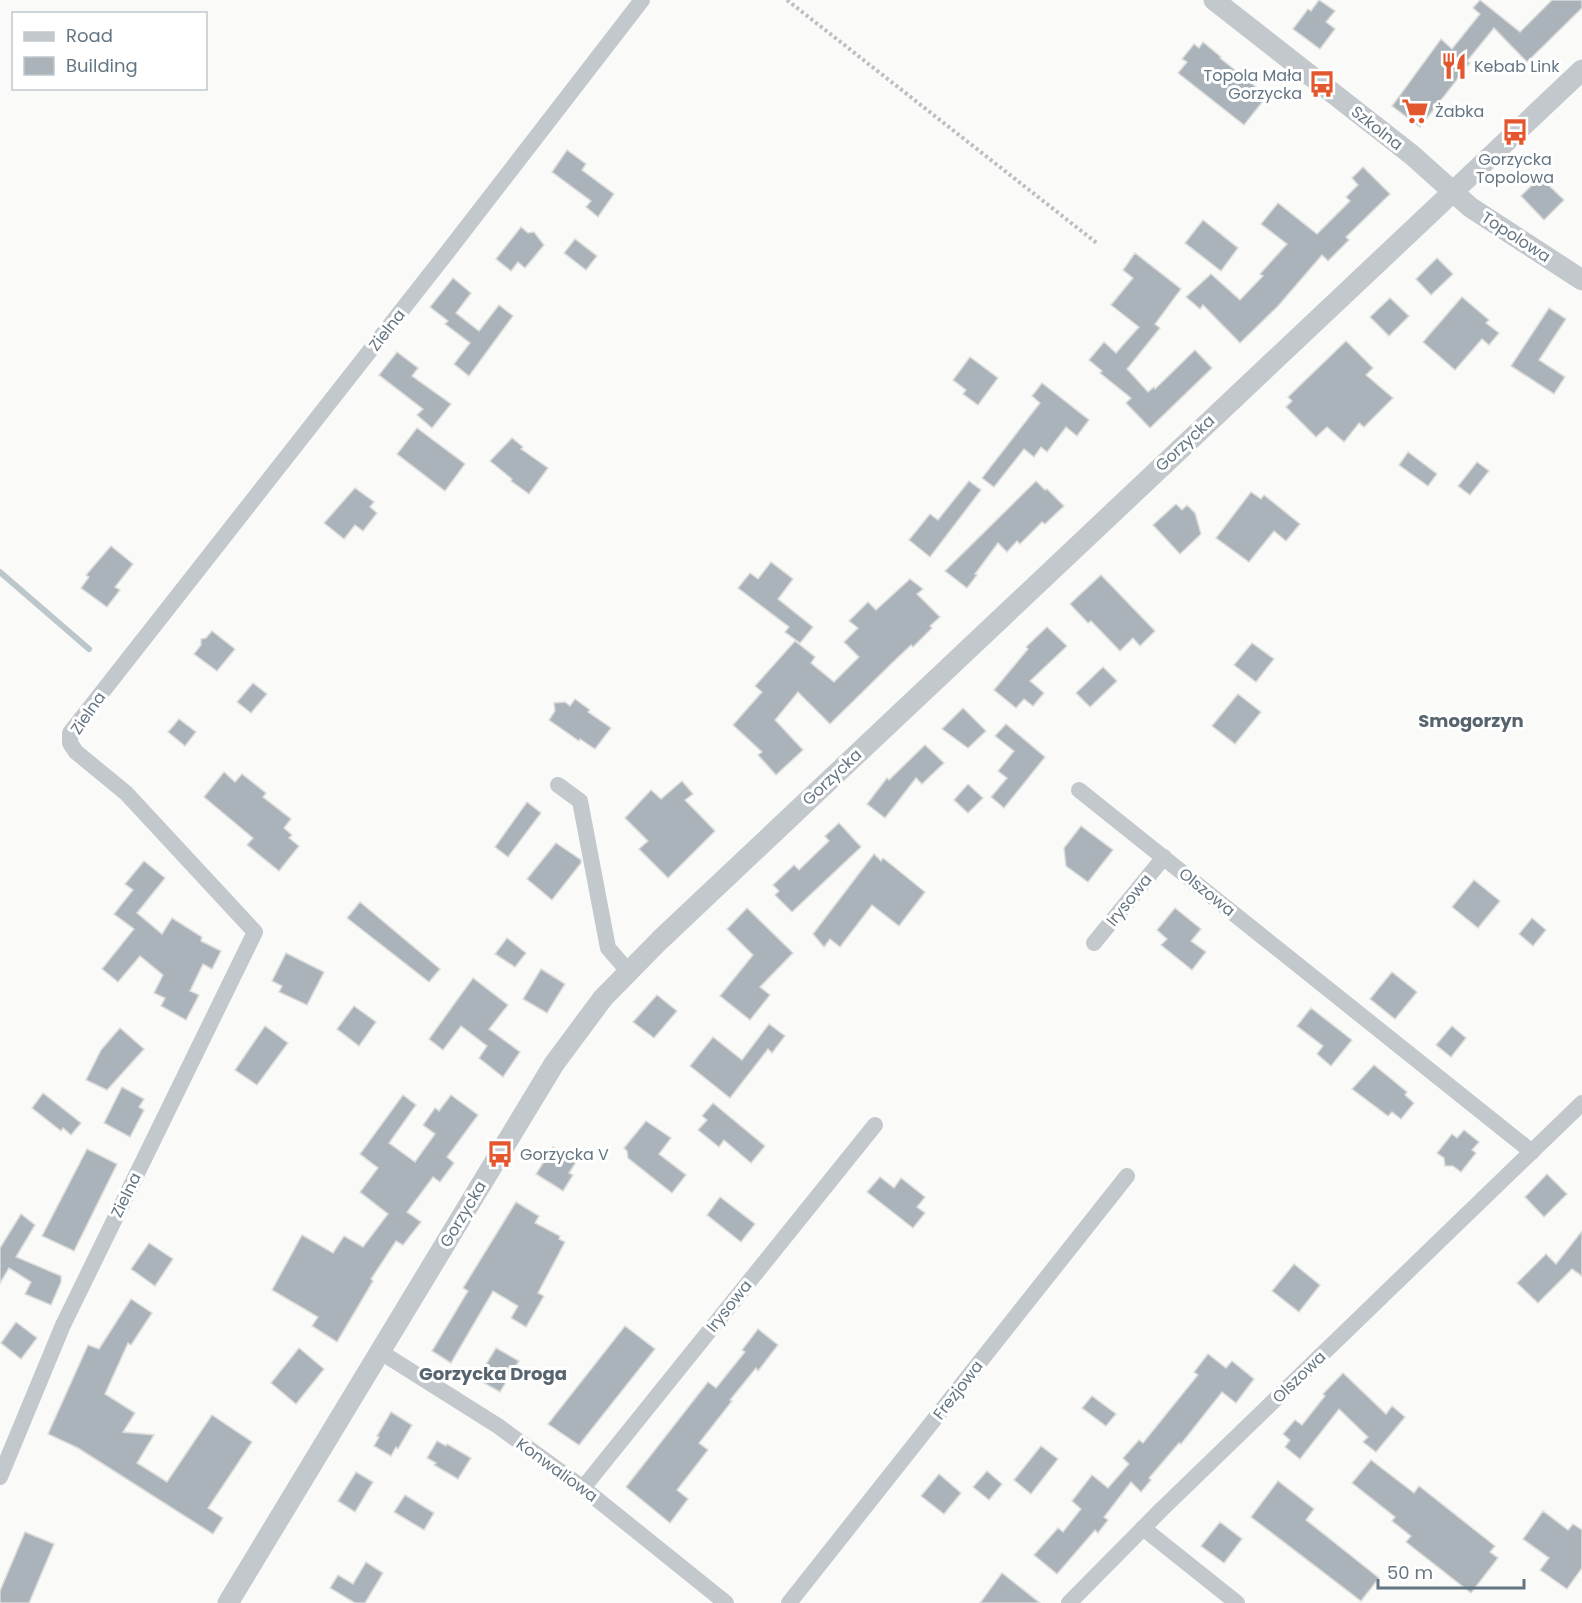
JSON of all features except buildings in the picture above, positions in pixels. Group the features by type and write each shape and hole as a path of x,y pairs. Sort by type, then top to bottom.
{"street":[{"name":"Zielna","path":"0,1477 63,1324 255,932 126,793 76,752 70,743 70,733 642,0"},
{"name":"Szkolna","path":"1214,0 1412,155 1453,192"},
{"name":"Gorzycka","path":"228,1603 554,1064 586,1019 628,971 1110,513 1582,70"},
{"name":"Topolowa","path":"1453,192 1489,220 1582,280"},
{"path":"558,785 580,801 608,948 628,971"},
{"name":"Olszowa","path":"1079,790 1532,1152"},
{"name":"Irysowa","path":"1094,943 1164,857"},
{"name":"Olszowa","path":"1069,1603 1143,1528 1582,1102"},
{"name":"Irysowa","path":"583,1488 875,1125"},
{"name":"Frezjowa","path":"789,1603 1127,1176"},
{"name":"Konwaliowa","path":"379,1351 498,1426 583,1488 726,1603"},
{"path":"1143,1528 1237,1603"}],"path":[{"path":"787,0 1098,244"}],"waterway":[{"path":"0,572 89,649"}],"place":[{"name":"Kebab Link","path":"1454,66"},
{"name":"Topola Mała Gorzycka","path":"1322,84"},
{"name":"Żabka","path":"1415,111"},
{"name":"Gorzycka Topolowa","path":"1515,132"},
{"name":"Gorzycka V","path":"500,1154"}],"district":[{"name":"Smogorzyn","path":"1471,720"},
{"name":"Gorzycka Droga","path":"493,1373"}]}
